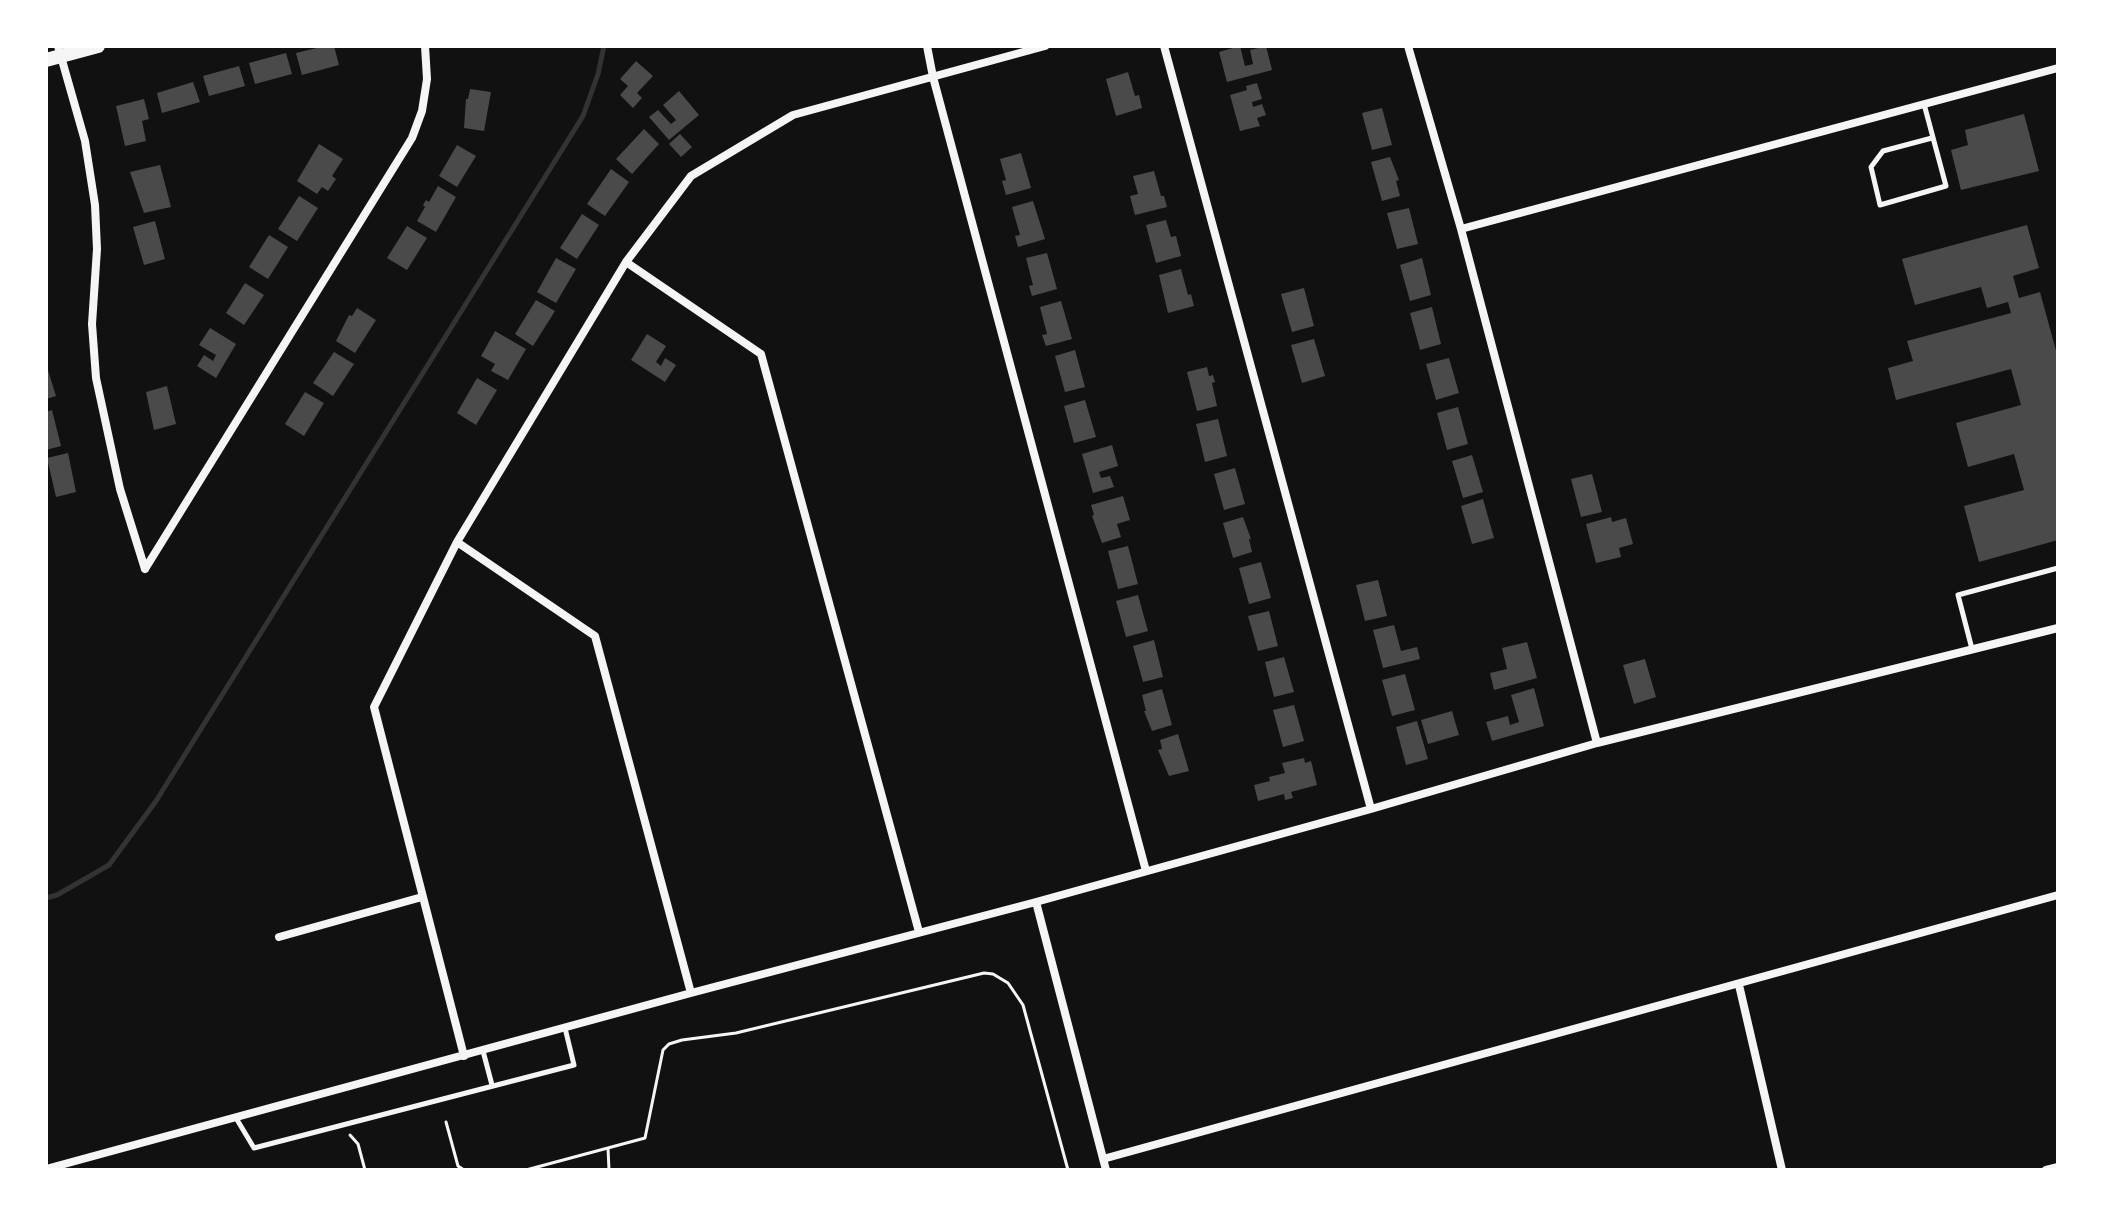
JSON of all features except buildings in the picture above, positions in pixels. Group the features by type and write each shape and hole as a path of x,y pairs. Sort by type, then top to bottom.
{"street":[{"path":"46,60 60,51 98,46"},
{"path":"60,51 85,141 95,205 97,249 92,324 96,378 120,489 145,569 412,138 422,111 427,79 425,46"},
{"path":"927,46 1146,871"},
{"path":"464,1056 374,707 457,542 626,262 691,176 793,115 1045,46"},
{"path":"1164,46 1371,809"},
{"path":"1408,46 1461,229 1597,743"},
{"path":"1461,229 2058,68"},
{"path":"626,262 761,354 919,932"},
{"path":"457,542 595,636 691,993"},
{"path":"46,1169 1036,902 1597,743 2058,628"},
{"path":"1103,1159 2058,895"},
{"path":"279,937 422,897"},
{"path":"1036,902 1106,1170"},
{"path":"1739,985 1782,1170"},
{"path":"2046,1170 2058,1167"}],"lane":[{"path":"1924,104 1946,186 1880,205 1871,167 1883,151 1932,138"},
{"path":"1972,650 1958,595 2058,568"},
{"path":"236,1118 254,1148 574,1065 565,1028"},
{"path":"483,1051 492,1085"}],"path":[{"path":"526,1170 645,1138 663,1050 669,1044 726,1036 984,973 1008,983 1023,1005 1068,1170"},
{"path":"446,1122 458,1166 464,1170"},
{"path":"339,1124 358,1144 365,1170"},
{"path":"608,1148 609,1170"}],"waterway":[{"path":"46,898 57,895 109,865 156,801 583,116 604,46"}]}
